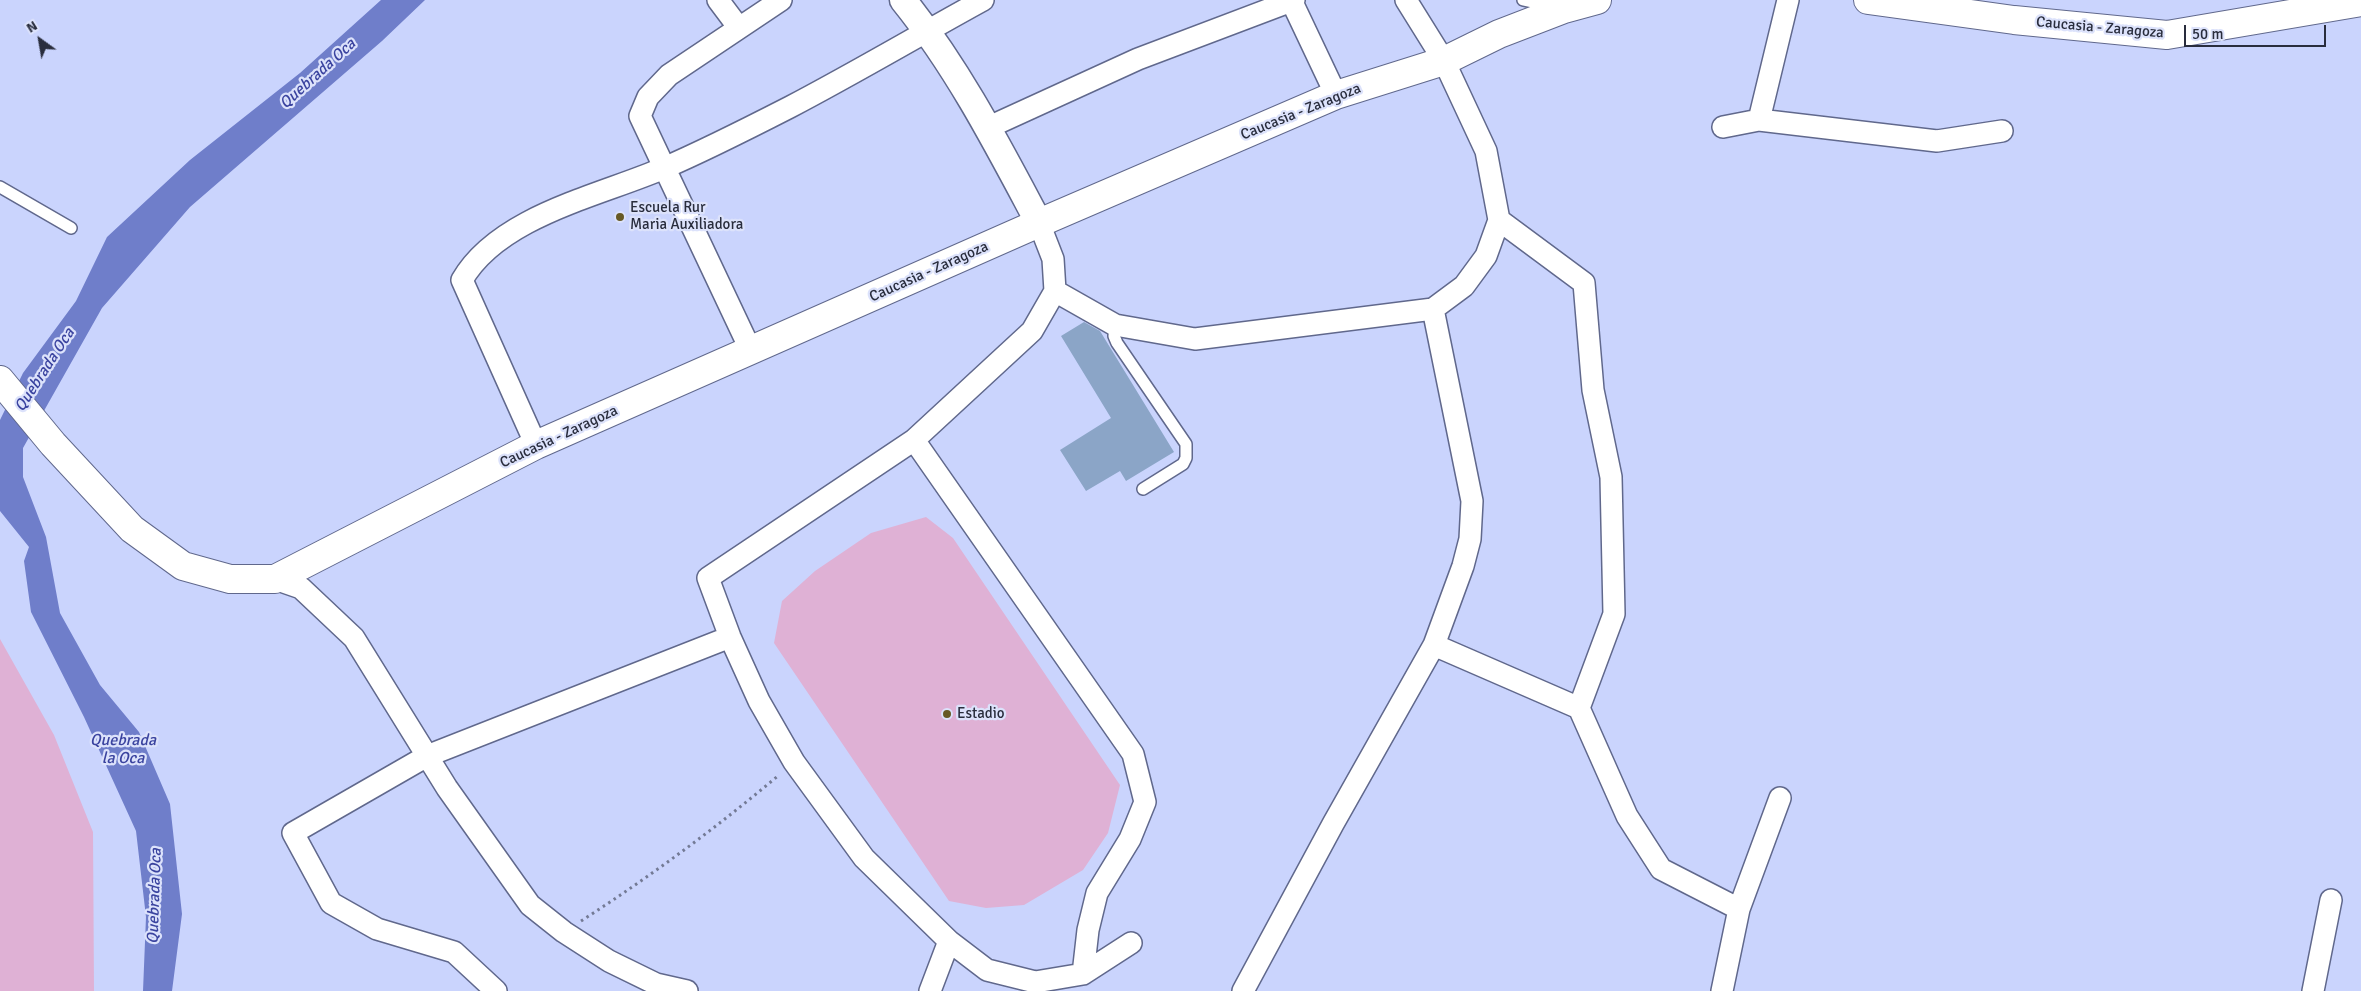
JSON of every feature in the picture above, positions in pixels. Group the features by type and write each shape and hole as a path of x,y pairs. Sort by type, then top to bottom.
{"main road":[{"name":"Caucasia - Zaragoza","path":"275,579 536,445 752,351 1039,222 1336,95 1444,61 1499,34 1564,9 1597,0"},
{"name":"Caucasia - Zaragoza","path":"1868,0 2014,20 2167,35 2361,2"},
{"path":"0,380 53,444 132,529 183,566 230,579 275,579"}],"street":[{"path":"718,0 739,28"},
{"path":"752,351 640,116 648,98 669,75 782,0"},
{"path":"903,0 928,30 988,128 1039,222 1053,259 1055,291 1032,331 914,440 708,578 730,637 759,701 794,762 864,858 949,941 988,970 1035,982 1083,974 1131,942"},
{"path":"536,445 462,280 471,265 484,252 547,212 664,168 790,107 983,0"},
{"path":"988,128 1138,59 1292,0 1336,95"},
{"path":"1055,291 1115,324 1195,339 1433,309 1464,286 1486,256 1499,220 1486,152 1444,61 1406,0"},
{"path":"1759,120 1788,0"},
{"path":"1723,127 1759,120 1937,140 2002,131"},
{"path":"1499,220 1584,283 1593,390 1611,477 1614,614 1578,708"},
{"path":"1243,991 1333,824 1434,645 1463,566 1470,539 1472,501 1433,309"},
{"path":"914,440 1133,754 1145,802 1130,839 1097,893 1088,930 1083,974"},
{"path":"275,579 300,588 354,638 447,788 530,905 564,932 609,961 656,984 688,991"},
{"path":"496,991 454,952 376,929 331,903 293,834 428,756 730,637"},
{"path":"1434,645 1578,708 1627,816 1661,869 1739,909"},
{"path":"1722,991 1739,909 1780,798"},
{"path":"2313,991 2332,900"},
{"path":"930,991 949,941"}],"lane":[{"path":"1522,0 1564,9"},
{"path":"0,187 70,228"},
{"path":"1115,324 1114,336 1117,343 1186,444 1186,458 1183,464 1143,489"}],"path":[{"path":"564,932 644,881 721,824 794,762"}],"shaded area":[{"name":"Estadio","path":"926,517 953,538 1120,785 1108,833 1083,870 1024,905 986,908 949,901 774,643 782,601 815,571 871,533"},
{"path":"0,639 54,735 93,832 94,991 0,991"}],"water":[{"name":"Quebrada la Oca","path":"381,0 425,0 382,41 190,207 102,308 23,448 23,477 46,537 60,613 100,685 139,732 170,804 182,914 172,991 143,991 146,917 136,831 84,717 31,612 24,561 29,547 0,511 0,420 23,373 76,301 107,237 190,160 300,73"}],"building":[{"path":"1084,322 1100,331 1174,452 1126,481 1120,471 1086,491 1060,450 1111,418 1061,336"}],"place":[{"name":"Escuela Rur Maria Auxiliadora","path":"620,217"},
{"name":"Estadio","path":"947,714"}],"water label":[{"name":"Quebrada Oca","path":"318,74"},
{"name":"Quebrada Oca","path":"45,370"},
{"name":"Quebrada Oca","path":"155,896"}]}
